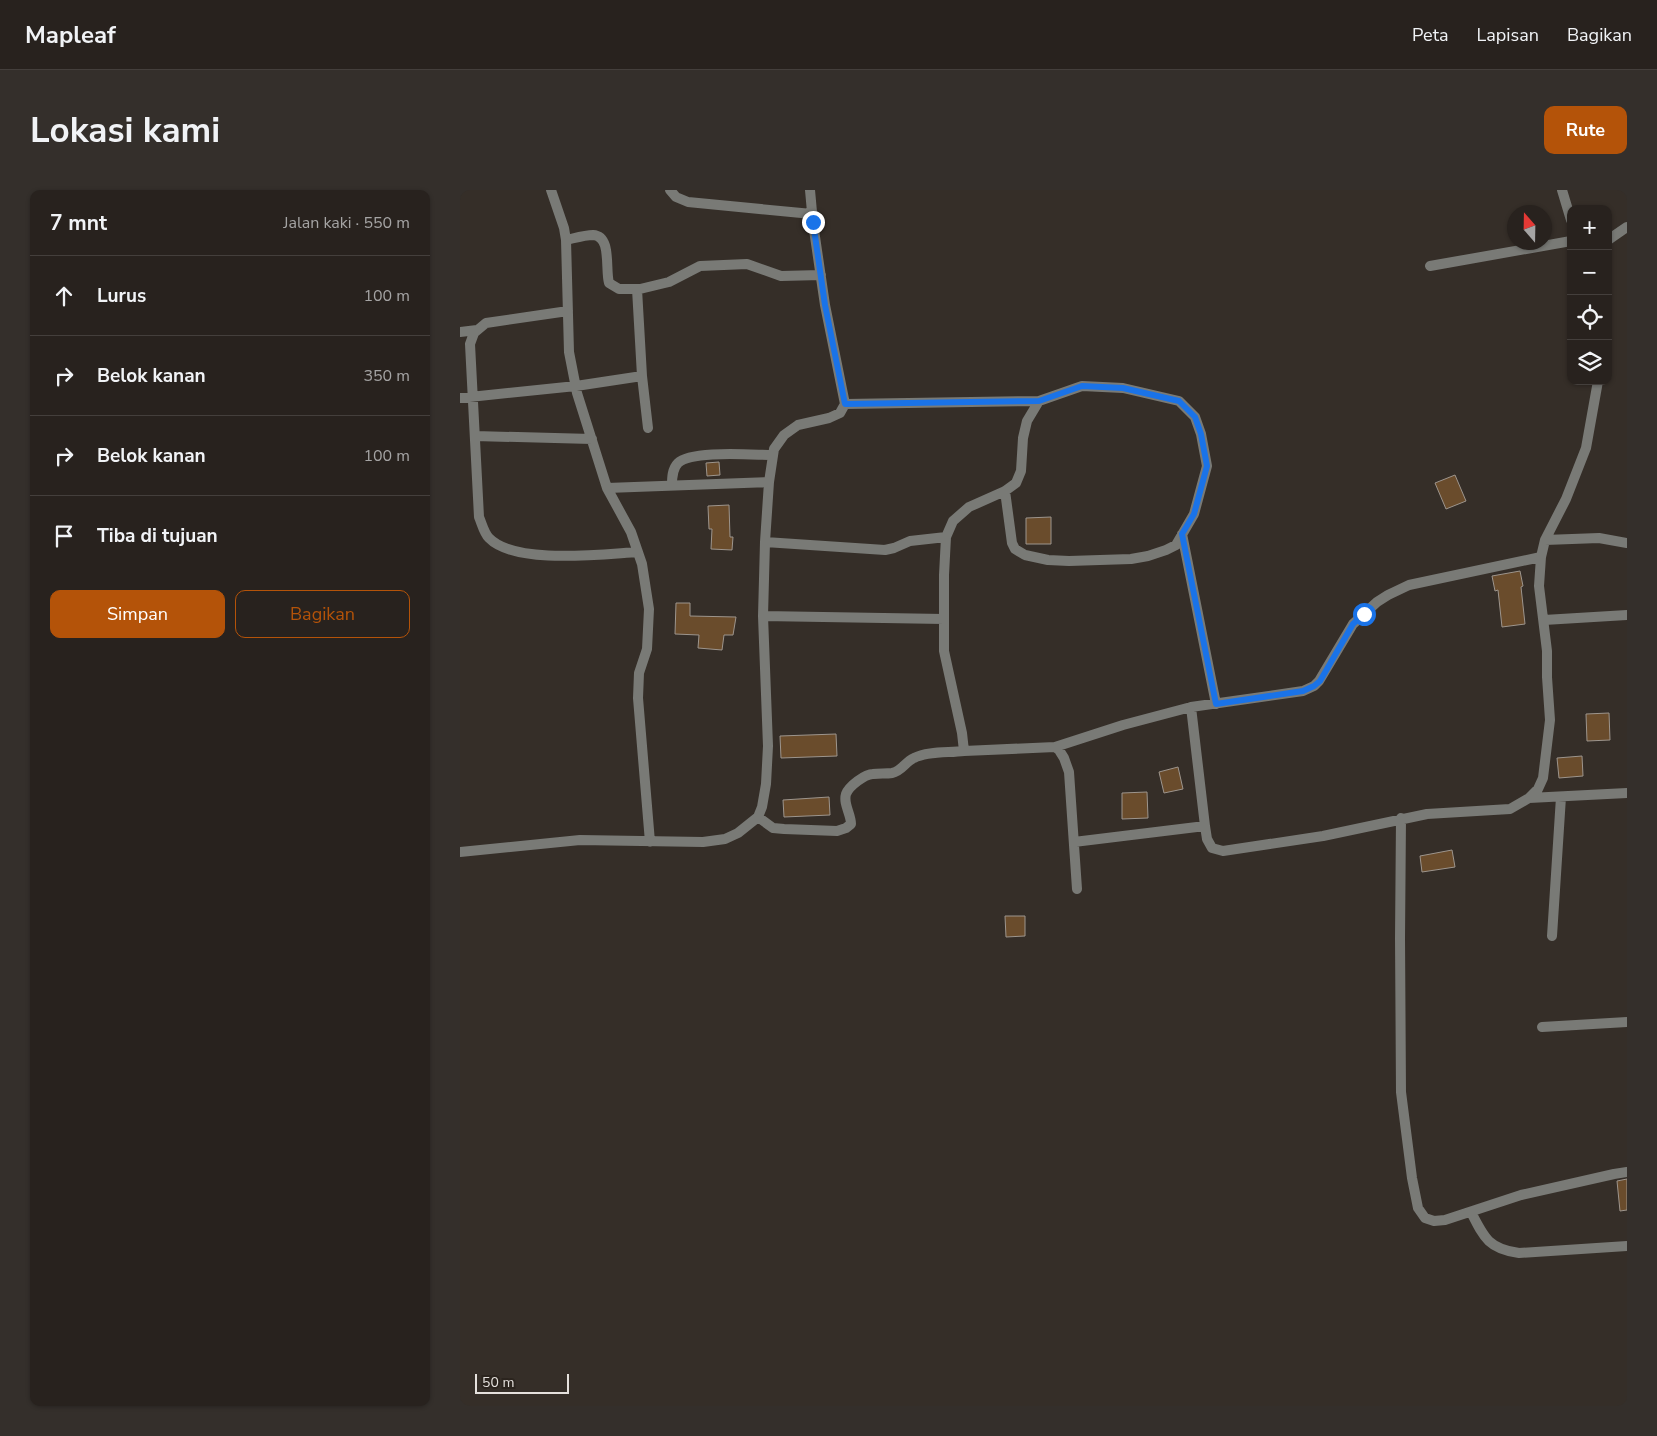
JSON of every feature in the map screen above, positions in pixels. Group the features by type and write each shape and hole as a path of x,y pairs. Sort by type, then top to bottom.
{"street":[{"path":"551,190 564,228 566,240 569,352 576,386 607,488 631,532 642,564 649,609 647,649 639,673 638,698 650,842"},
{"path":"670,190 676,198 688,202 812,214"},
{"path":"460,852 580,840 703,842 725,839 738,833 758,817 762,807 766,784 768,746 763,616 765,542 769,482 774,448 784,434 798,425 829,418 840,413 845,404 821,275 810,190"},
{"path":"1562,190 1567,207"},
{"path":"1612,237 1627,227"},
{"path":"566,240 592,235 599,236 604,240 609,283 619,289 637,289 669,282 700,266 748,264 781,276 821,275"},
{"path":"1430,266 1567,241"},
{"path":"637,289 642,376 648,428"},
{"path":"568,311 486,323 474,333 470,344 479,517 488,537 498,545 528,554 555,556 638,552"},
{"path":"460,332 477,330"},
{"path":"460,398 576,386 642,376"},
{"path":"1191,707 1207,839 1212,848 1223,851 1323,836 1401,818 1446,812 1510,809 1529,798 1538,789 1543,778 1550,720 1544,620 1539,586 1541,557 1544,540 1566,499 1586,448 1597,385"},
{"path":"845,404 1039,401 1082,386 1123,388 1179,401 1195,417 1201,434 1207,466 1194,514 1176,545 1148,556 1131,559 1048,560 1025,555 1015,549 1012,543 1005,491"},
{"path":"964,751 962,733 944,651 946,537 953,521 969,507 1005,491 1016,483 1021,470 1023,438 1027,421 1039,401"},
{"path":"475,436 592,439"},
{"path":"672,485 673,472 677,464 684,459 702,455 773,456"},
{"path":"607,488 769,482"},
{"path":"1182,534 1216,704"},
{"path":"765,542 885,550 910,541 946,537"},
{"path":"1544,540 1599,538 1627,543"},
{"path":"758,817 773,828 823,832 837,831 851,824 845,797 847,791 870,774 892,773 900,770 912,758 920,755 1055,746 1191,707 1303,691 1320,681 1353,624 1377,602 1388,595 1409,585 1541,557"},
{"path":"1544,620 1627,615"},
{"path":"763,616 944,619"},
{"path":"1055,746 1064,758 1068,772 1077,889"},
{"path":"1529,798 1627,793"},
{"path":"1552,936 1561,797"},
{"path":"1401,818 1401,1092 1412,1178 1418,1208 1425,1218 1434,1221 1445,1220 1521,1195 1627,1172"},
{"path":"1074,842 1205,826"},
{"path":"1542,1027 1627,1022"},
{"path":"1471,1212 1483,1235 1492,1245 1505,1251 1520,1253 1627,1246"}],"building":[{"path":"719,462 720,475 707,476 706,463"},
{"path":"1455,475 1466,501 1446,509 1435,483"},
{"path":"729,505 730,537 733,537 732,550 711,549 712,529 709,529 708,506"},
{"path":"1051,517 1051,544 1026,544 1026,518"},
{"path":"1520,571 1523,586 1521,587 1525,624 1502,627 1498,590 1495,591 1492,576"},
{"path":"676,603 690,603 690,616 736,617 733,635 724,635 722,650 698,648 699,635 675,634"},
{"path":"1609,713 1610,740 1587,741 1586,714"},
{"path":"836,734 837,756 781,758 780,736"},
{"path":"1582,756 1583,776 1559,778 1557,758"},
{"path":"1178,767 1183,789 1164,793 1159,772"},
{"path":"1147,792 1148,818 1122,819 1122,793"},
{"path":"829,797 830,815 784,817 783,800"},
{"path":"1452,850 1455,867 1422,872 1420,856"},
{"path":"1005,916 1025,916 1025,936 1006,937"},
{"path":"1627,1179 1627,1210 1620,1211 1617,1181"}],"route":[{"path":"813,222 825,305 845,404 1039,401 1082,386 1123,388 1179,401 1195,417 1201,434 1207,466 1194,514 1182,534 1216,704 1303,691 1314,686 1320,681 1353,624 1364,614"}]}
